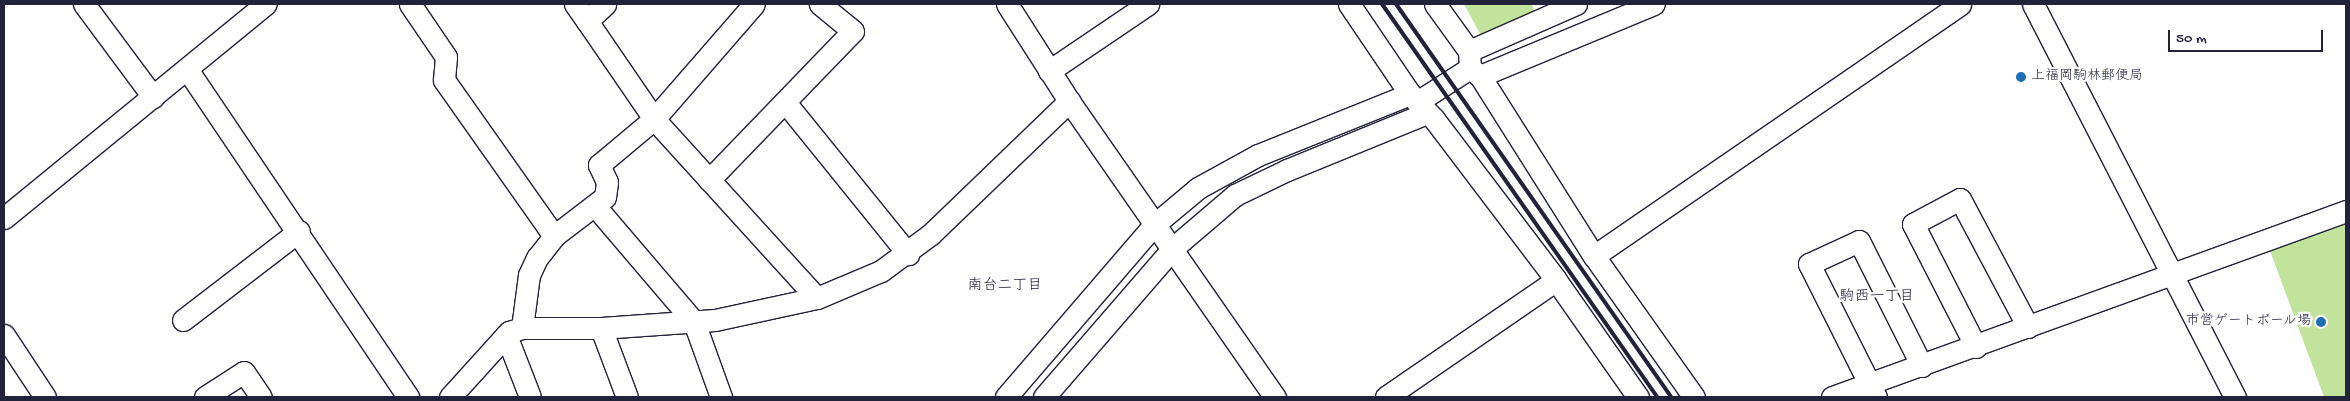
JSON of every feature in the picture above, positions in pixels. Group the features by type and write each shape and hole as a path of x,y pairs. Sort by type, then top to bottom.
{"street":[{"path":"84,4 153,97"},
{"path":"4,218 265,4"},
{"path":"410,4 446,57 444,80 554,236"},
{"path":"605,4 581,12 654,119 817,298"},
{"path":"530,397 514,332 529,275 554,236 595,206 605,196 607,182 599,165 654,119 754,4"},
{"path":"709,180 852,31 820,4"},
{"path":"1007,4 1069,101 1275,397"},
{"path":"1049,71 1148,4"},
{"path":"1349,4 1418,103 1556,280 1638,397"},
{"path":"1435,4 1594,256 1694,397"},
{"path":"1044,397 1173,248 1235,196 1418,103 1473,65 1576,4"},
{"path":"1473,65 1654,4"},
{"path":"1594,256 1960,4"},
{"path":"2033,4 2170,276 2235,397"},
{"path":"187,69 299,230 408,397"},
{"path":"450,397 514,332 694,322 817,298 881,271 908,254 1069,101"},
{"path":"785,102 908,254"},
{"path":"1006,397 1155,224 1198,188 1258,155 1418,103"},
{"path":"1976,347 1913,224 1960,199 2028,327"},
{"path":"595,206 694,322 721,397"},
{"path":"1832,397 1872,390 1922,366 2346,211"},
{"path":"183,320 299,230"},
{"path":"1872,390 1809,264 1859,240 1922,366"},
{"path":"1386,397 1556,280"},
{"path":"601,328 627,397"},
{"path":"4,335 45,397"},
{"path":"205,397 244,372 261,397"}],"green space":[{"path":"1464,4 1531,4 1536,13 1481,36"},
{"name":"市営ゲートボール場","path":"2346,220 2346,397 2324,397 2269,248"}],"railway":[{"path":"1382,4 1657,397"},
{"path":"1396,4 1671,397"}],"place":[{"name":"上福岡駒林郵便局","path":"2021,77"},
{"name":"市営ゲートボール場","path":"2321,322"}],"district":[{"name":"南台二丁目","path":"1005,287"},
{"name":"駒西一丁目","path":"1877,298"}]}
